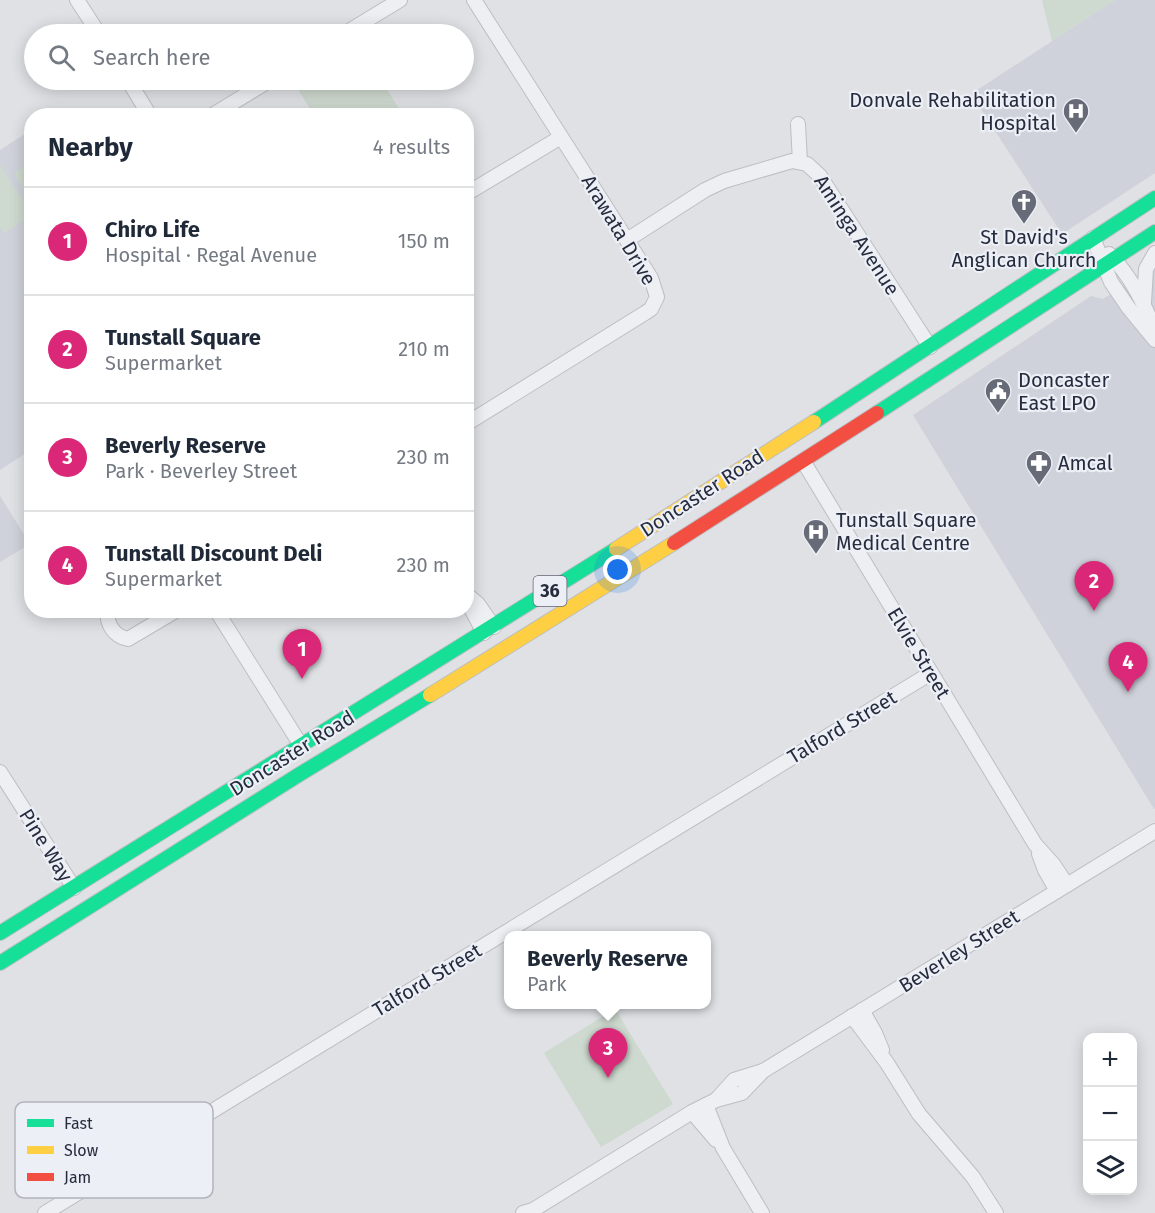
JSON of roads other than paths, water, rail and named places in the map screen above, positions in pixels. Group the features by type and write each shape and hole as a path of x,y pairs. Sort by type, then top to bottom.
{"main road":[{"name":"Doncaster Road","path":"0,933 489,630 930,347 1155,198"},
{"name":"Doncaster Road","path":"0,963 300,774 502,652 803,461 1155,232"},
{"path":"489,630 502,652"}],"street":[{"path":"77,0 93,24"},
{"path":"360,24 400,0"},
{"name":"Arawata Drive","path":"474,0 627,240 654,286 657,297 651,309 474,419"},
{"path":"134,90 145,108"},
{"path":"224,108 254,90"},
{"name":"Aminga Avenue","path":"798,124 800,162 811,167 820,176 930,347"},
{"path":"474,189 561,137"},
{"path":"627,240 713,186 786,161 800,162"},
{"path":"1093,238 1108,262 1111,282 1155,340"},
{"path":"1144,302 1146,269 1155,253"},
{"path":"1108,262 1124,269 1144,302 1155,332"},
{"name":"Elvie Street","path":"803,461 1035,844 1053,864 1062,888"},
{"path":"474,601 478,604 489,630"},
{"path":"474,610 489,630"},
{"path":"107,618 115,633 128,639 163,618"},
{"path":"221,618 302,747"},
{"name":"Talford Street","path":"508,931 931,673"},
{"name":"Pine Way","path":"0,772 74,888"},
{"name":"Beverley Street","path":"529,1212 692,1112 742,1093 763,1071 1155,831"},
{"name":"Talford Street","path":"213,1111 504,933"},
{"path":"857,1013 919,1114 973,1177 996,1213"},
{"path":"711,1103 723,1148"},
{"path":"692,1112 723,1148 762,1213"},
{"name":"Talford Street","path":"45,1213 70,1198"}],"place":[{"name":"Donvale Rehabilitation Hospital","path":"1076,134"},
{"name":"St David's Anglican Church","path":"1024,225"},
{"name":"Doncaster East LPO","path":"998,414"},
{"name":"Amcal","path":"1039,486"},
{"name":"Tunstall Square Medical Centre","path":"816,555"},
{"name":"Tunstall Square","path":"1094,611"},
{"name":"Chiro Life","path":"302,679"},
{"name":"Tunstall Discount Deli","path":"1128,692"},
{"name":"Beverly Reserve","path":"608,1078"}]}
